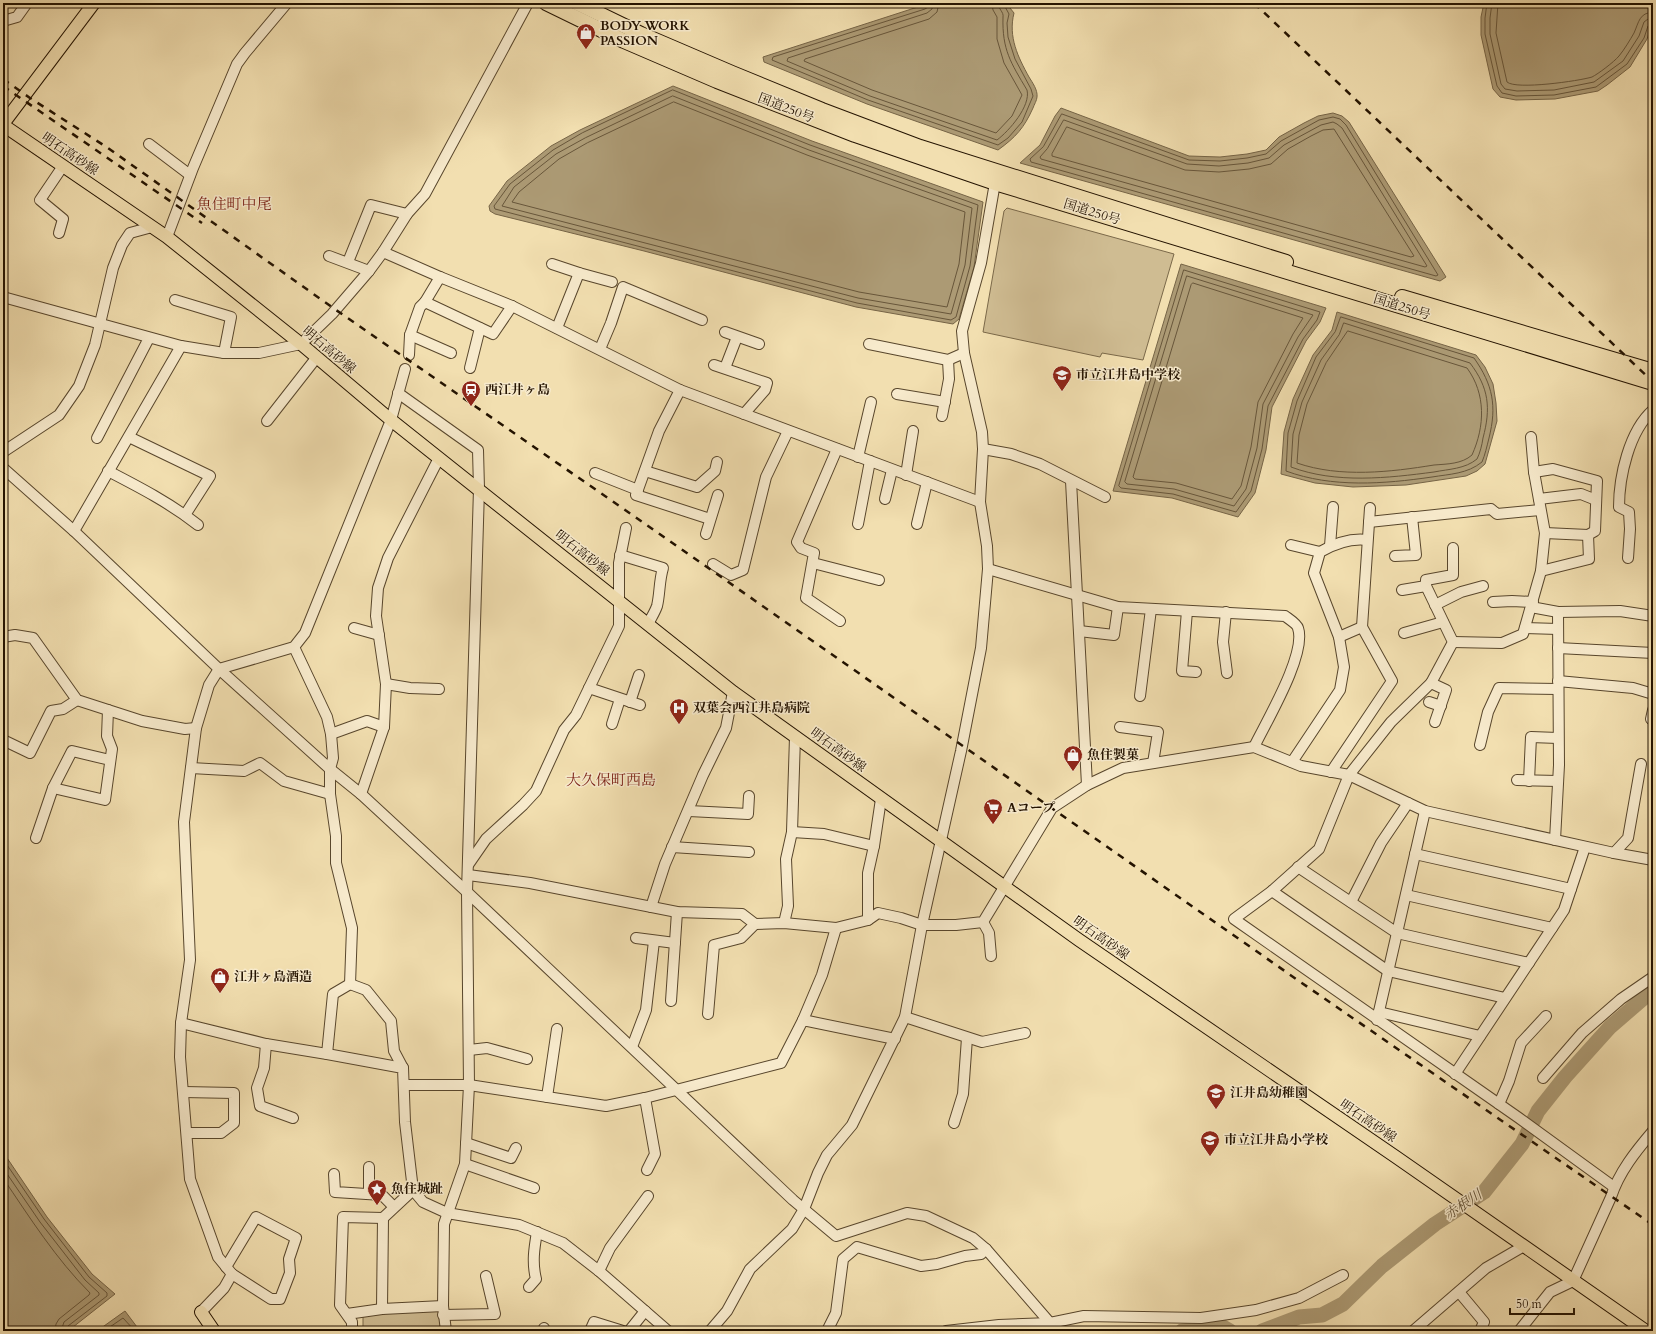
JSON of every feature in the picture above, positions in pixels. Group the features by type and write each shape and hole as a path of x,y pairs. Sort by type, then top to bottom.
{"highway":[{"name":"国道250号","path":"546,3 624,41 717,81 855,135 1653,371"},
{"name":"国道250号","path":"577,3 641,34 822,110 996,177 1653,383"}],"main road":[{"path":"3,124 94,3"},
{"name":"明石高砂線","path":"3,124 167,238 301,344 391,420 733,692 1079,940 1476,1212 1646,1331"},
{"path":"201,1312 214,1331"}],"street":[{"path":"3,21 17,17 27,3"},
{"path":"167,238 190,175 237,64 287,3"},
{"path":"3,297 149,338 181,346 224,353 259,353 301,344 332,314 369,271 384,252 407,214 425,194 528,3"},
{"path":"149,144 190,175"},
{"path":"59,233 63,219 40,200 63,166"},
{"path":"710,1331 727,1311 750,1269 792,1229 804,1209 818,1173 827,1155 852,1125 905,1017 922,925 961,751 981,648 988,569 988,546 980,502 983,449 982,432 964,353 962,331 981,263 996,177"},
{"path":"348,262 371,205 407,214"},
{"path":"3,452 59,415 79,386 96,345 113,268 122,245 130,233 152,227"},
{"path":"384,252 440,277 512,306 680,390 980,502"},
{"path":"329,256 369,271"},
{"path":"552,264 612,282"},
{"path":"557,328 579,273"},
{"path":"409,355 410,335 420,307 425,302 440,277"},
{"path":"600,349 611,323 623,287 702,320"},
{"path":"175,300 231,317 224,353"},
{"path":"425,302 493,334 512,306"},
{"path":"470,368 480,328"},
{"path":"725,332 759,344"},
{"path":"410,335 451,353"},
{"path":"725,368 737,337"},
{"path":"97,438 149,338"},
{"path":"869,344 948,360 964,353"},
{"path":"74,531 181,346"},
{"path":"267,420 317,357"},
{"path":"942,416 949,379 948,360"},
{"path":"714,365 767,383 765,390 744,414"},
{"path":"201,1312 224,1288 229,1271 256,1217 296,1238 289,1259 290,1273 280,1299 271,1299 229,1271 218,1257 190,1179 180,1057 180,1023 190,960 184,822 196,728 209,685 219,669 294,647 305,633 391,420 405,369"},
{"path":"680,390 659,431 636,495 710,519"},
{"path":"398,392 478,450 479,489 467,892 469,1085 465,1164 444,1224 443,1311 446,1331"},
{"path":"897,394 945,402"},
{"path":"858,457 871,402"},
{"path":"1628,558 1630,529 1629,512 1619,507 1619,488 1633,440 1647,416 1653,410"},
{"path":"713,564 732,575 743,570 766,477 788,431"},
{"path":"906,475 913,431"},
{"path":"129,437 210,476 185,515"},
{"path":"1453,642 1502,643 1523,634 1541,571 1545,534 1534,472 1531,437"},
{"path":"837,449 797,542 801,548 814,553 806,598 840,621"},
{"path":"983,449 1011,454 1040,464 1105,497"},
{"path":"360,794 384,727 386,684 376,616 378,588 388,558 439,458"},
{"path":"858,524 870,461"},
{"path":"644,471 697,487 715,471 717,462"},
{"path":"3,468 74,531 219,669 360,794 467,892 793,1200 836,1236 907,1213 926,1216 973,1238 986,1249 1057,1331"},
{"path":"1534,472 1554,469 1597,481 1595,531 1588,535 1545,534"},
{"path":"885,498 892,470"},
{"path":"108,471 149,492 198,525"},
{"path":"595,473 638,490"},
{"path":"1071,481 1087,785"},
{"path":"918,524 927,482"},
{"path":"1369,522 1492,509 1497,514 1581,494 1596,500"},
{"path":"706,534 718,495"},
{"path":"1330,546 1333,507"},
{"path":"1331,772 1392,681 1362,627 1370,508"},
{"path":"1395,556 1416,555 1412,517"},
{"path":"468,870 486,839 536,791 564,730 576,715 619,626 619,563 626,528"},
{"path":"1541,571 1589,559 1588,535"},
{"path":"1292,762 1340,690 1344,668 1338,637 1314,573 1320,552 1330,546 1357,538 1367,540"},
{"path":"1291,545 1320,552"},
{"path":"1453,548 1453,575 1426,580 1426,586 1453,642"},
{"path":"620,555 662,568 656,607 648,624"},
{"path":"813,563 879,580"},
{"path":"988,569 1118,607 1285,616 1298,627 1300,638 1291,673 1254,747"},
{"path":"1402,590 1426,586"},
{"path":"1435,605 1461,592 1483,586"},
{"path":"1493,602 1512,600 1558,612 1620,611 1653,616"},
{"path":"1079,631 1114,635 1118,607"},
{"path":"1140,696 1151,609"},
{"path":"1187,611 1182,671 1196,672"},
{"path":"1226,612 1223,642 1227,673"},
{"path":"1555,840 1558,781 1558,612"},
{"path":"1404,633 1443,622"},
{"path":"1338,637 1362,627"},
{"path":"354,628 378,636"},
{"path":"1525,628 1558,629"},
{"path":"3,637 15,636 33,638 77,700 142,721 185,728 196,728"},
{"path":"1453,642 1431,683 1391,722 1348,776 1319,850 1272,891 1234,919 1378,1016 1455,1074 1542,1134 1614,1187"},
{"path":"294,647 327,717 331,734 333,758 330,769 330,794 336,836 336,863 352,928 350,984"},
{"path":"1558,648 1653,653"},
{"path":"589,688 635,704 639,675"},
{"path":"1431,683 1446,690 1435,722"},
{"path":"386,684 410,688 438,689"},
{"path":"1480,745 1488,712 1499,688 1558,685 1633,688 1653,694"},
{"path":"651,907 672,847 689,811 703,775 726,728 733,692"},
{"path":"612,724 620,699"},
{"path":"3,740 30,753 51,711 63,709 77,700"},
{"path":"1429,702 1441,706"},
{"path":"53,788 105,800 112,749 107,736 108,710"},
{"path":"331,734 367,721 384,727"},
{"path":"1120,727 1158,732 1153,763"},
{"path":"784,922 788,906 786,859 792,832 795,737"},
{"path":"1529,781 1530,737 1558,738"},
{"path":"982,922 1052,808 1087,785 1123,768 1254,747 1301,766 1348,776 1425,811 1585,847 1653,860"},
{"path":"36,838 53,788 72,751 110,760"},
{"path":"191,768 244,772 260,763 284,781 330,794"},
{"path":"1614,853 1628,838 1641,764"},
{"path":"1517,780 1558,781"},
{"path":"689,811 748,814 749,796"},
{"path":"868,920 868,874 881,799"},
{"path":"1351,902 1381,843 1408,803"},
{"path":"1378,1016 1425,811"},
{"path":"792,832 824,834 874,846"},
{"path":"672,847 749,852"},
{"path":"1455,1074 1564,910 1585,847"},
{"path":"1415,854 1571,889"},
{"path":"1298,867 1397,933 1528,963"},
{"path":"468,870 677,912 742,914 755,924"},
{"path":"1272,891 1388,971 1505,998"},
{"path":"1406,895 1552,928"},
{"path":"671,1001 677,912"},
{"path":"708,1014 714,945 741,938 755,924 784,922 836,928 868,920 878,913 901,918 922,925 956,925 982,922"},
{"path":"982,922 988,932 991,956"},
{"path":"404,1085 469,1085 606,1106 646,1098 781,1063 803,1020 822,975 836,928"},
{"path":"636,938 675,943"},
{"path":"632,1047 646,1010 654,941"},
{"path":"1543,1078 1582,1033 1621,999 1653,977"},
{"path":"327,1054 333,994 350,984"},
{"path":"350,984 366,990 391,1021 394,1051 403,1068 405,1122 413,1190 423,1202 447,1213 519,1225 563,1243 599,1271 668,1331"},
{"path":"1378,1016 1480,1036"},
{"path":"1499,1104 1509,1081 1521,1043 1546,1016"},
{"path":"905,1017 982,1042 1025,1033"},
{"path":"803,1020 895,1039"},
{"path":"180,1023 266,1044 403,1068"},
{"path":"547,1097 557,1029"},
{"path":"954,1123 963,1094 967,1038"},
{"path":"266,1044 264,1068 257,1088 260,1106 293,1118"},
{"path":"469,1050 487,1048 528,1059"},
{"path":"184,1092 234,1093 234,1123 221,1133 187,1133"},
{"path":"646,1098 655,1154 648,1170"},
{"path":"1519,1331 1550,1292 1573,1281 1611,1197 1614,1187 1634,1154 1653,1131"},
{"path":"466,1143 511,1158 516,1148"},
{"path":"465,1164 534,1188"},
{"path":"369,1167 369,1194"},
{"path":"334,1174 335,1192 382,1195 393,1206"},
{"path":"382,1309 382,1218 393,1206 413,1190"},
{"path":"599,1271 610,1248 648,1196"},
{"path":"352,1331 352,1322 340,1305 343,1217 382,1218"},
{"path":"529,1287 536,1280 533,1268 533,1251 537,1232"},
{"path":"1413,1331 1486,1268 1524,1246"},
{"path":"827,1331 836,1313 843,1259 857,1247 921,1266 981,1254 986,1249"},
{"path":"946,1331 999,1325 1050,1323 1084,1316 1201,1318 1256,1310 1299,1298 1343,1275"},
{"path":"347,1314 382,1309 495,1314 486,1276"},
{"path":"1459,1292 1484,1322 1480,1331"},
{"path":"629,1331 646,1311"},
{"path":"590,1331 594,1322 623,1331"}],"shaded area":[{"path":"1007,208 1174,254 1143,360 1102,353 1100,357 983,332 1004,211"},
{"path":"440,1309 443,1331 363,1331 363,1315"}],"water":[{"path":"930,3 1006,3 1014,13 1012,22 1013,39 1021,62 1036,89 1037,98 1023,127 1010,141 998,150 867,104 764,62 763,57"},
{"path":"1484,3 1653,3 1653,22 1647,39 1630,67 1598,91 1555,99 1516,100 1500,97 1493,89 1481,35 1481,17"},
{"path":"673,86 812,141 983,202 974,267 959,319 953,324 856,307 644,251 495,214 490,211 489,206 507,181 551,146 580,130"},
{"path":"1061,108 1189,156 1220,157 1266,150 1279,137 1318,116 1333,113 1342,116 1349,122 1446,277 1440,281 1020,163 1040,145 1055,116"},
{"path":"1181,264 1326,308 1320,322 1306,341 1272,407 1266,450 1255,493 1238,517 1172,498 1113,491"},
{"path":"1337,312 1476,355 1485,367 1493,384 1496,403 1497,421 1485,464 1477,471 1466,476 1406,485 1353,487 1315,483 1281,474 1284,432 1293,399 1313,355 1332,330"},
{"path":"3,1152 47,1217 92,1274 115,1294 68,1331 3,1331"},
{"path":"125,1311 140,1331 97,1331"}],"waterway":[{"name":"赤根川","path":"1262,1331 1299,1317 1322,1315 1343,1304 1382,1266 1435,1224 1484,1192 1522,1144 1538,1111 1565,1077 1610,1027 1653,990"},
{"name":"赤根川","path":"1182,1331 1223,1327 1230,1331"}],"railway":[{"path":"1254,3 1653,382"},
{"path":"3,79 108,148 336,310 631,514 1299,981 1653,1225"},
{"path":"3,86 202,223"}],"place":[{"name":"BODY WORK PASSION","path":"586,50"},
{"name":"市立江井島中学校","path":"1062,392"},
{"name":"西江井ヶ島","path":"471,407"},
{"name":"双葉会西江井島病院","path":"679,725"},
{"name":"魚住製菓","path":"1073,772"},
{"name":"Aコープ","path":"993,825"},
{"name":"江井ヶ島酒造","path":"220,994"},
{"name":"江井島幼稚園","path":"1216,1110"},
{"name":"市立江井島小学校","path":"1210,1157"},
{"name":"魚住城趾","path":"377,1206"}],"district":[{"name":"魚住町中尾","path":"234,204"},
{"name":"大久保町西島","path":"611,780"}]}
